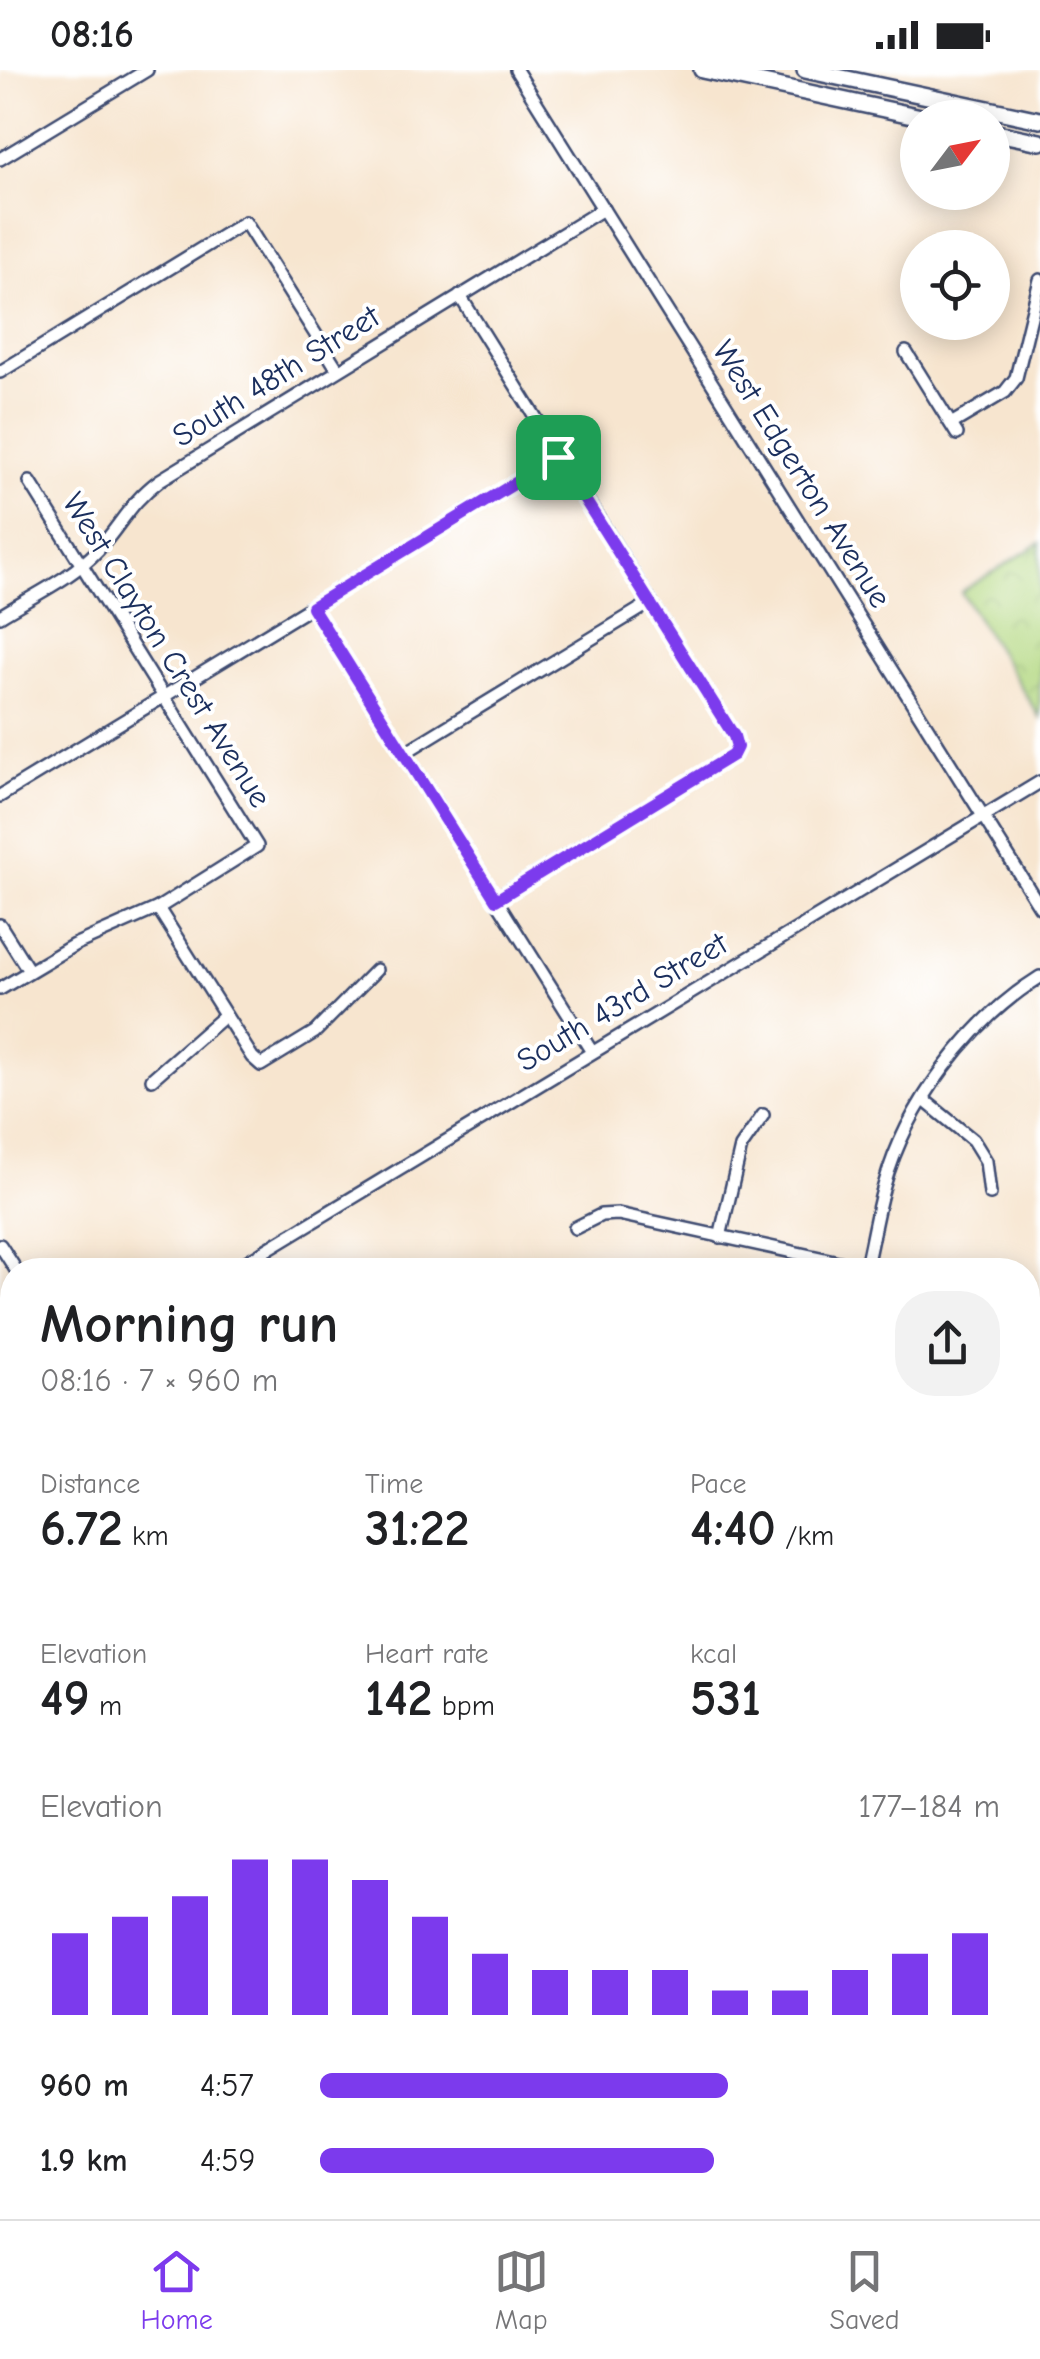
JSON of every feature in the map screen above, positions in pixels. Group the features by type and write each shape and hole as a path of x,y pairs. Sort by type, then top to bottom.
{"main road":[{"path":"702,70 775,78 900,111"},
{"path":"805,70 1040,120"},
{"path":"1010,136 1040,142"}],"street":[{"path":"0,159 147,70"},
{"name":"West Edgerton Avenue","path":"516,70 1040,907"},
{"name":"South 48th Street","path":"0,616 80,566 99,548 140,494 160,480 604,209"},
{"path":"0,372 245,222 338,370"},
{"path":"906,352 954,429 1005,392 1016,378 1040,280"},
{"path":"460,296 734,736 737,747 733,755 496,900"},
{"path":"0,796 558,457"},
{"name":"West Clayton Crest Avenue","path":"30,482 257,846 158,908"},
{"path":"404,754 650,603"},
{"path":"312,607 592,1052"},
{"name":"South 43rd Street","path":"253,1258 1040,782"},
{"path":"0,989 74,944 158,908 252,1057 261,1065 315,1032 376,970"},
{"path":"0,925 28,971"},
{"path":"868,1258 884,1184 924,1100 959,1049 999,1009 1040,977"},
{"path":"152,1079 225,1015"},
{"path":"924,1100 973,1140 986,1161 990,1194"},
{"path":"720,1236 741,1147 764,1115"},
{"path":"575,1228 601,1215 618,1214 817,1258"}],"green space":[{"path":"1040,543 1040,718 961,592"}],"route":[{"path":"558,457 734,736 737,747 733,755 496,900 312,607 558,457"}]}
